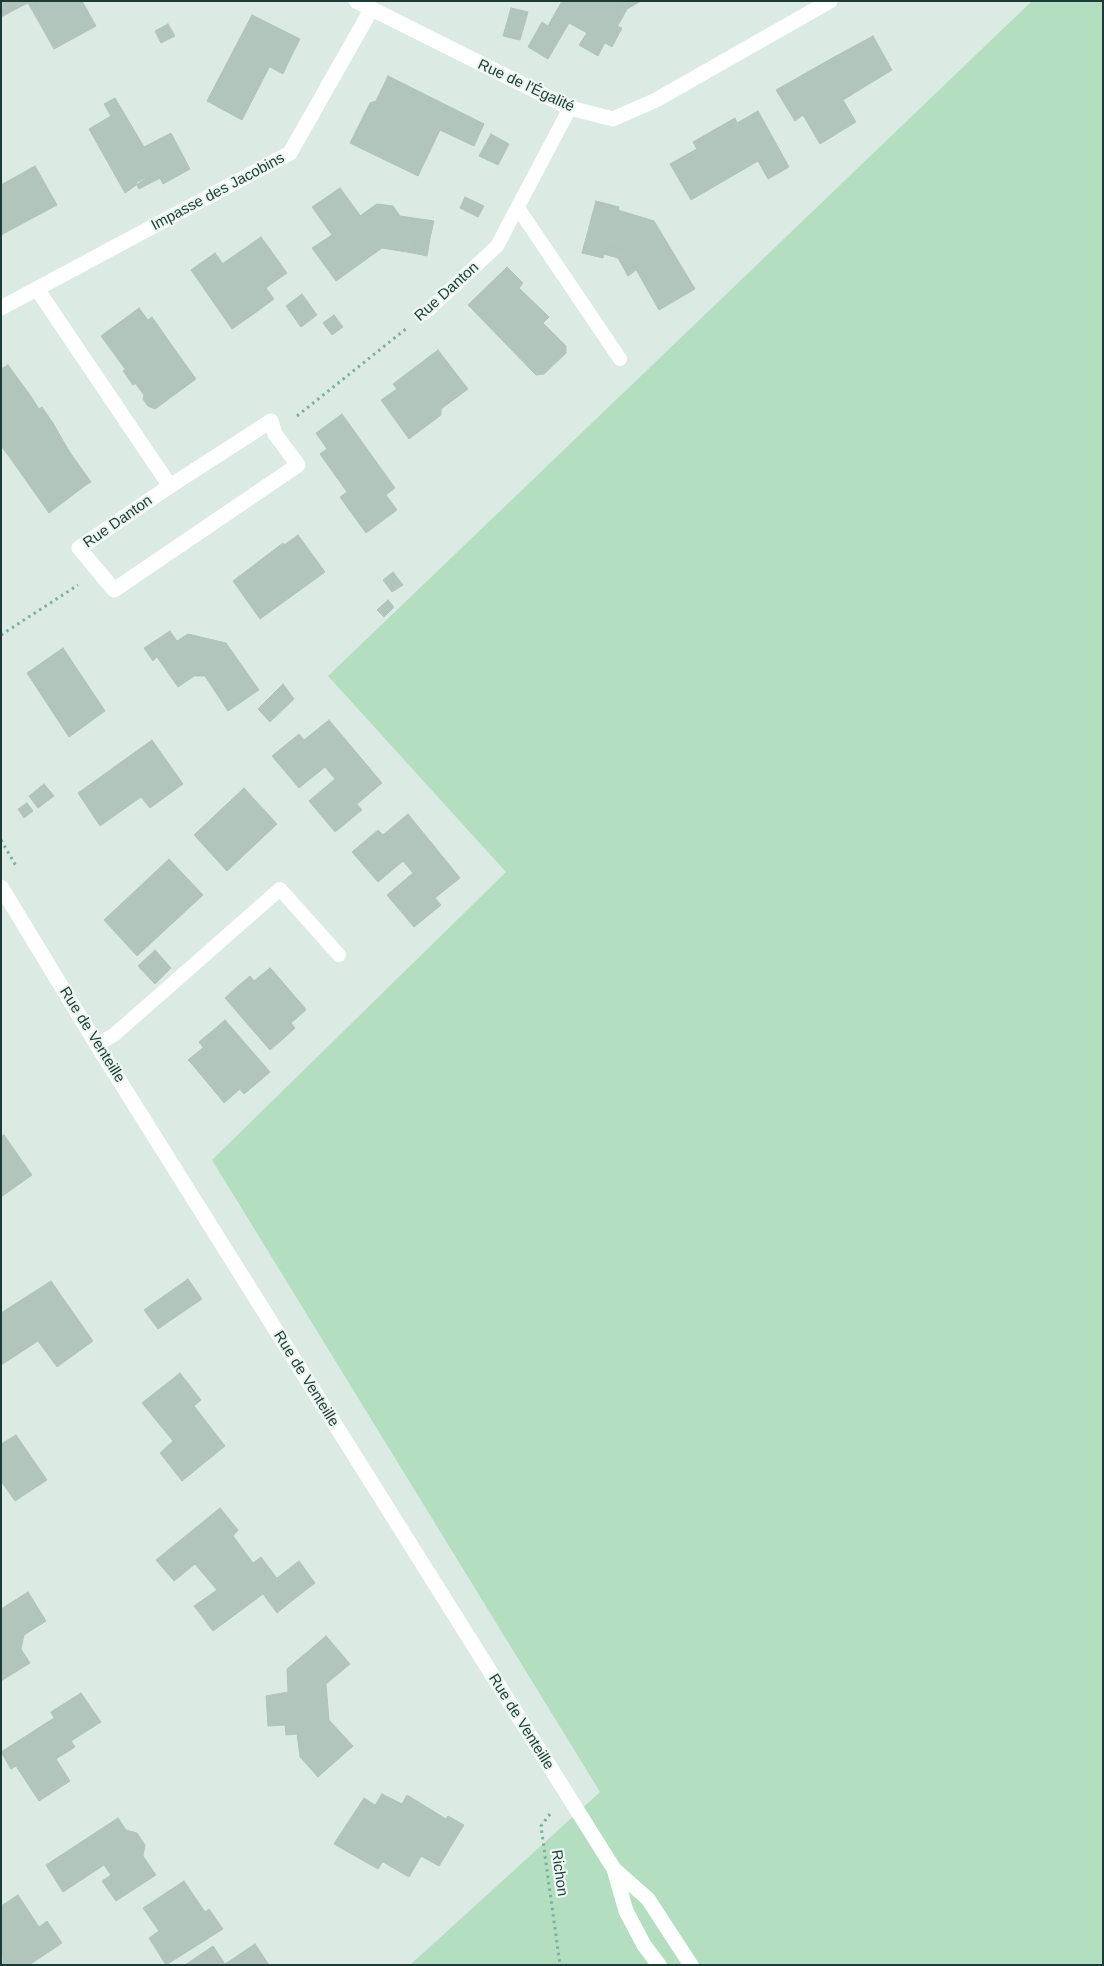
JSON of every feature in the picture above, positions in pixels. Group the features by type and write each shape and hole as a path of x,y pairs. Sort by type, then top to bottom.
{"street":[{"name":"Rue de l'Égalité","path":"356,1 570,108 613,119 656,100 830,1"},
{"name":"Impasse des Jacobins","path":"1,308 290,153 371,10"},
{"path":"37,289 170,486"},
{"name":"Rue Danton","path":"271,421 275,434 298,464 114,590 79,548 170,486 271,421"},
{"name":"Rue de Venteille","path":"1,887 97,1045 614,1869 626,1911 644,1945 659,1965"},
{"name":"Rue de Venteille","path":"614,1869 648,1898 691,1965"}],"lane":[{"name":"Rue Danton","path":"425,313 497,246 570,108"},
{"path":"518,208 620,359"},
{"path":"97,1045 115,1034 280,889 339,955"}],"path":[{"name":"Rue Danton","path":"275,434 425,313"},
{"path":"1,635 99,572"},
{"name":"Richon","path":"560,1965 541,1826 566,1793"}],"green space":[{"path":"1032,1 1103,1 1103,1965 410,1965 600,1792 212,1160 506,872 328,676"}],"building":[{"path":"1,1 11,1 16,9 1,17"},
{"path":"11,1 33,1 40,14 36,17 28,3 16,9"},
{"path":"33,1 82,1 96,26 54,49 36,17 40,14"},
{"path":"562,1 641,1 627,9 619,5 616,12 621,20 607,44 569,23 548,59 528,47 542,22 548,26"},
{"path":"619,5 627,9 621,20 616,12"},
{"path":"511,8 528,12 520,40 503,36"},
{"path":"252,15 300,39 288,63 275,56 242,120 207,101"},
{"path":"168,24 175,36 161,43 155,31"},
{"path":"617,26 622,28 612,47 607,44"},
{"path":"587,33 605,42 598,56 579,45"},
{"path":"873,36 892,70 843,100 856,122 820,144 803,115 795,121 776,90 827,61 829,65 838,59 836,56"},
{"path":"275,56 288,63 283,74 270,67"},
{"path":"836,56 838,59 829,65 827,61"},
{"path":"388,76 484,124 474,146 440,130 418,176 350,143 370,103 376,101"},
{"path":"115,98 144,147 171,133 190,169 163,184 156,171 125,193 89,129 111,116 104,104"},
{"path":"758,111 789,167 768,179 758,161 691,200 670,164 718,137 714,130 735,118 737,123"},
{"path":"714,130 718,137 697,149 693,142"},
{"path":"491,134 509,144 498,165 479,156"},
{"path":"35,166 57,205 1,235 1,185"},
{"path":"156,171 160,178 139,189 136,183"},
{"path":"340,188 365,222 370,218 371,208 377,204 393,206 400,216 434,221 430,238 416,236 413,253 382,248 336,281 312,248 332,235 312,207"},
{"path":"465,197 484,206 478,217 460,208"},
{"path":"596,201 619,207 618,210 631,214 633,220 637,222 641,217 654,221 695,289 659,310 625,250 606,246 603,258 582,253"},
{"path":"371,208 370,218 365,222 360,216"},
{"path":"631,214 641,217 637,222 633,220"},
{"path":"416,236 430,238 427,256 413,253"},
{"path":"261,237 287,273 246,302 255,313 232,329 191,270 205,260 212,271"},
{"path":"606,246 625,250 636,270 628,276 618,258 604,254"},
{"path":"215,253 223,264 212,271 205,260"},
{"path":"507,267 523,283 519,288 549,317 543,323 566,346 566,353 544,374 536,375 468,305"},
{"path":"266,288 274,299 255,313 246,302"},
{"path":"302,294 317,315 301,327 286,306"},
{"path":"139,308 169,349 173,347 196,379 155,409 148,406 143,399 144,395 135,383 140,380 130,366 125,369 101,336"},
{"path":"334,315 343,327 332,335 323,323"},
{"path":"152,317 173,347 170,349 148,320"},
{"path":"438,350 468,389 441,409 441,415 409,439 381,400 397,389 393,384"},
{"path":"8,365 30,395 25,399 3,368"},
{"path":"130,366 140,380 133,385 123,371"},
{"path":"3,368 25,399 30,395 39,409 42,407 53,423 8,455 1,446 1,369"},
{"path":"342,414 395,488 386,495 397,510 366,533 345,504 352,499 320,454 327,449 316,433"},
{"path":"53,423 69,451 64,454 86,485 49,513 8,455"},
{"path":"69,451 91,482 86,485 64,454"},
{"path":"347,492 352,499 345,504 340,497"},
{"path":"298,535 325,572 260,619 233,581 283,543 284,545"},
{"path":"393,572 403,585 392,592 383,580"},
{"path":"388,600 394,607 384,617 377,610"},
{"path":"170,631 177,641 188,634 226,643 259,690 228,711 205,676 194,676 178,687 157,657 153,661 144,648"},
{"path":"63,648 105,711 69,737 27,673"},
{"path":"283,684 294,699 270,722 258,709"},
{"path":"329,720 382,783 357,804 362,810 335,832 309,801 335,779 325,767 299,788 272,756 299,734 304,740"},
{"path":"152,740 183,784 150,808 141,797 100,826 78,793"},
{"path":"44,784 54,796 38,808 29,796"},
{"path":"244,788 277,824 227,871 194,835"},
{"path":"27,803 33,811 24,818 18,809"},
{"path":"408,814 460,878 435,898 441,905 414,927 387,895 413,873 403,861 378,882 352,852 378,830 383,835"},
{"path":"169,859 203,895 137,956 104,920"},
{"path":"155,950 171,968 155,984 138,966"},
{"path":"270,968 273,971 245,994 238,986 250,976 254,981"},
{"path":"273,971 304,1007 276,1030 283,1039 270,1050 225,998 238,986 245,994"},
{"path":"304,1007 306,1010 291,1023 295,1028 283,1039 276,1030"},
{"path":"225,1020 270,1072 256,1084 249,1076 221,1099 191,1063 218,1040 211,1032"},
{"path":"211,1032 218,1040 206,1051 199,1042"},
{"path":"204,1047 206,1051 191,1063 188,1060"},
{"path":"249,1076 256,1084 244,1094 237,1086"},
{"path":"237,1086 240,1089 224,1103 221,1099"},
{"path":"4,1135 32,1175 1,1197 1,1137"},
{"path":"188,1279 202,1299 158,1329 144,1310"},
{"path":"51,1281 93,1341 57,1367 38,1341 1,1365 1,1313"},
{"path":"180,1373 201,1400 194,1406 225,1446 182,1481 160,1453 173,1441 142,1403"},
{"path":"16,1435 47,1480 15,1501 1,1481 1,1444"},
{"path":"220,1508 238,1530 233,1536 253,1563 261,1557 293,1600 277,1613 263,1594 213,1631 194,1606 217,1590 195,1564 174,1581 156,1560"},
{"path":"299,1561 315,1583 293,1600 277,1578"},
{"path":"28,1592 46,1621 24,1635 21,1649 30,1663 1,1681 1,1609"},
{"path":"326,1636 350,1664 326,1684 329,1720 353,1746 318,1777 300,1757 297,1734 286,1735 285,1725 268,1726 266,1696 288,1692 287,1669"},
{"path":"81,1693 101,1722 71,1741 75,1747 56,1759 70,1781 39,1801 16,1766 11,1769 1,1752 54,1718 51,1712"},
{"path":"382,1794 402,1804 407,1795 446,1819 448,1816 464,1825 439,1866 421,1856 409,1877 383,1862 392,1847 361,1829 352,1842 339,1836 349,1821 361,1828"},
{"path":"364,1798 375,1805 361,1828 349,1821"},
{"path":"118,1818 126,1830 137,1833 145,1845 143,1856 156,1875 116,1901 102,1881 111,1875 104,1865 63,1892 46,1865"},
{"path":"361,1829 392,1847 378,1869 334,1844 339,1836 352,1842"},
{"path":"184,1881 205,1912 209,1909 223,1929 166,1965 149,1938 159,1931 143,1908"},
{"path":"18,1895 39,1927 47,1921 62,1943 29,1965 3,1965 1,1906"},
{"path":"255,1944 269,1965 185,1965 213,1946 225,1964"}]}
